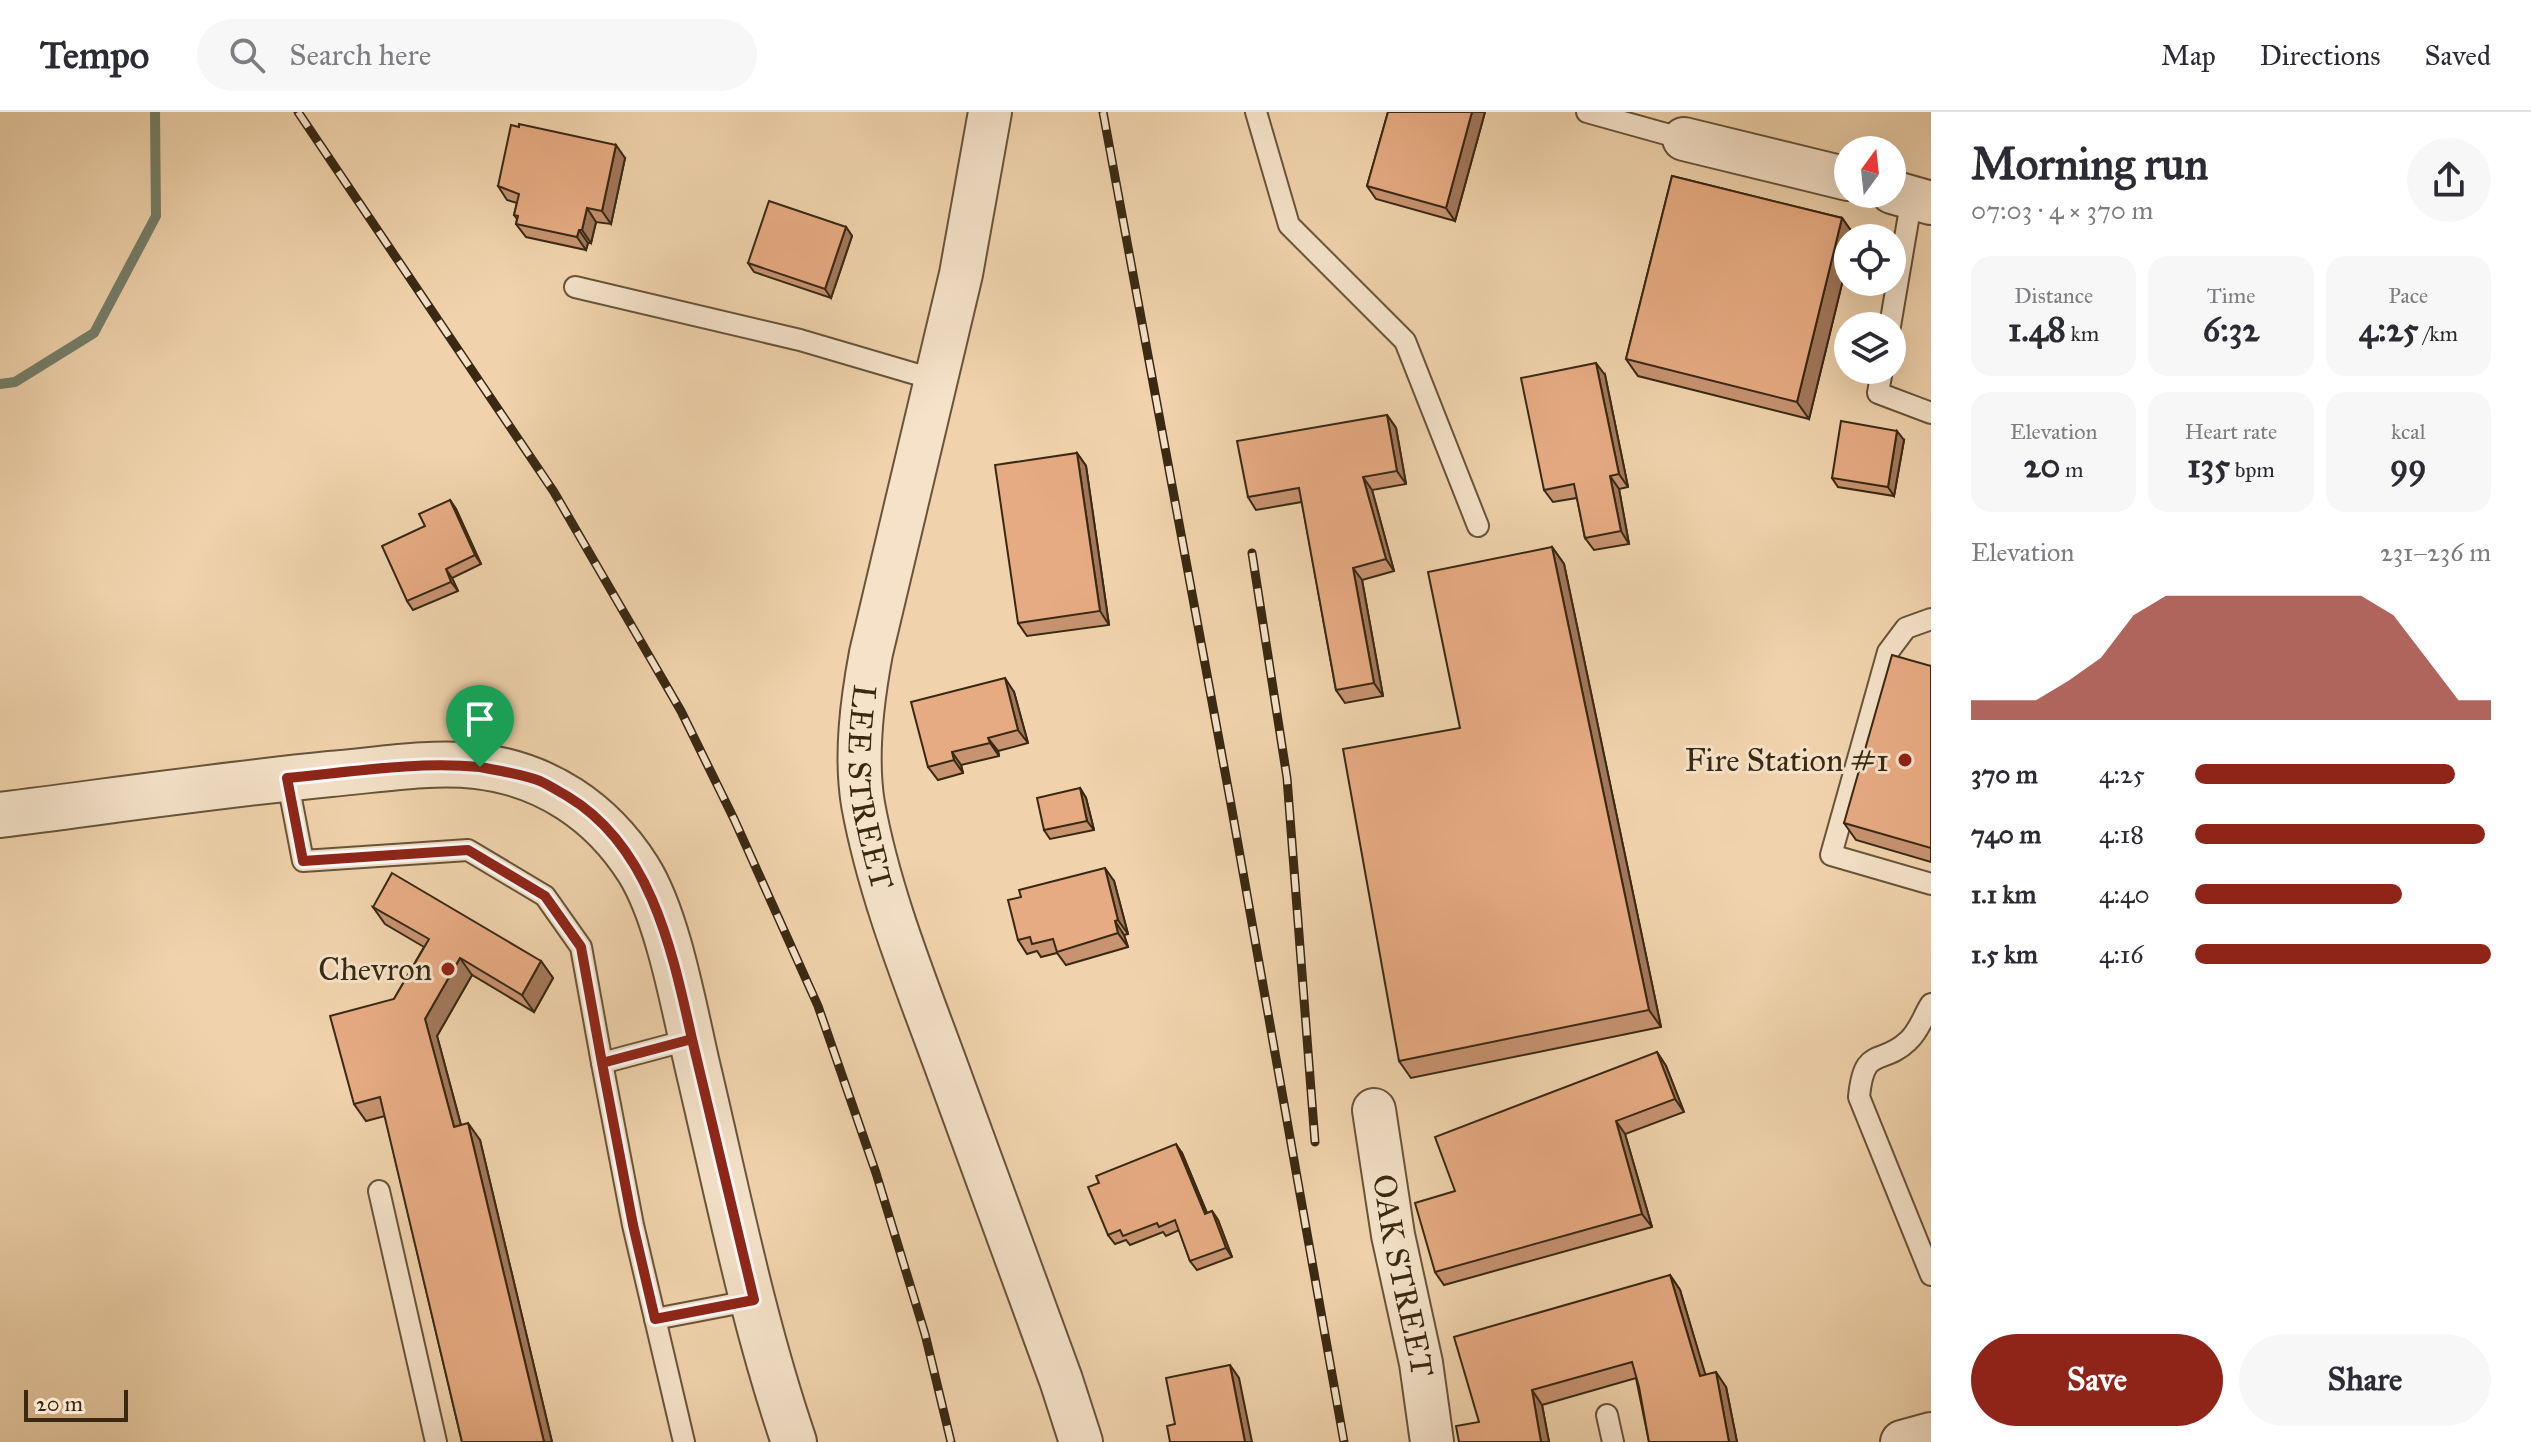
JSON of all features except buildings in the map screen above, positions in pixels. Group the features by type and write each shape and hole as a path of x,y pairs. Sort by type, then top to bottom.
{"street":[{"name":"LEE STREET","path":"990,112 961,274 871,653 863,699 860,772 863,804 882,882 908,961 1056,1365 1081,1442"},
{"path":"1684,139 1834,176"},
{"path":"0,815 287,778 451,764 480,767 542,782 578,803 602,823 640,871 663,929 777,1391 794,1442"},
{"name":"OAK STREET","path":"1374,1110 1393,1235 1421,1363 1432,1442"},
{"path":"1902,1442 1931,1434"}],"lane":[{"path":"1256,112 1289,225 1405,341 1478,526"},
{"path":"1587,112 1684,139"},
{"path":"1892,312 1912,197"},
{"path":"575,287 800,340 936,380"},
{"path":"1880,384 1878,393 1931,413"},
{"path":"1931,619 1906,628 1888,652 1831,855 1931,884"},
{"path":"287,778 303,861 468,850 545,896 581,947 633,1225 684,1442"},
{"path":"1931,1004 1919,1029 1906,1044 1876,1057 1866,1065 1859,1097 1931,1275"},
{"path":"602,1063 692,1039"},
{"path":"379,1191 436,1442"},
{"path":"655,1319 754,1300"},
{"path":"1607,1415 1613,1442"}],"waterway":[{"path":"0,384 15,382 94,333 156,216 155,112"}],"railway":[{"path":"298,112 554,492 681,711 734,819 818,1006 876,1173 925,1334 951,1442"},
{"path":"1103,112 1230,799 1344,1442"},
{"path":"1252,553 1287,778 1315,1142"}],"place":[{"name":"Fire Station #1","path":"1905,760"},
{"name":"Chevron","path":"448,969"}],"route":[{"path":"480,767 451,764 411,766 287,778 303,861 468,850 545,896 581,947 602,1063 692,1039 754,1300 655,1319 633,1225 602,1063 692,1039 663,929 640,871 602,823 578,803 542,782 480,767"}]}
